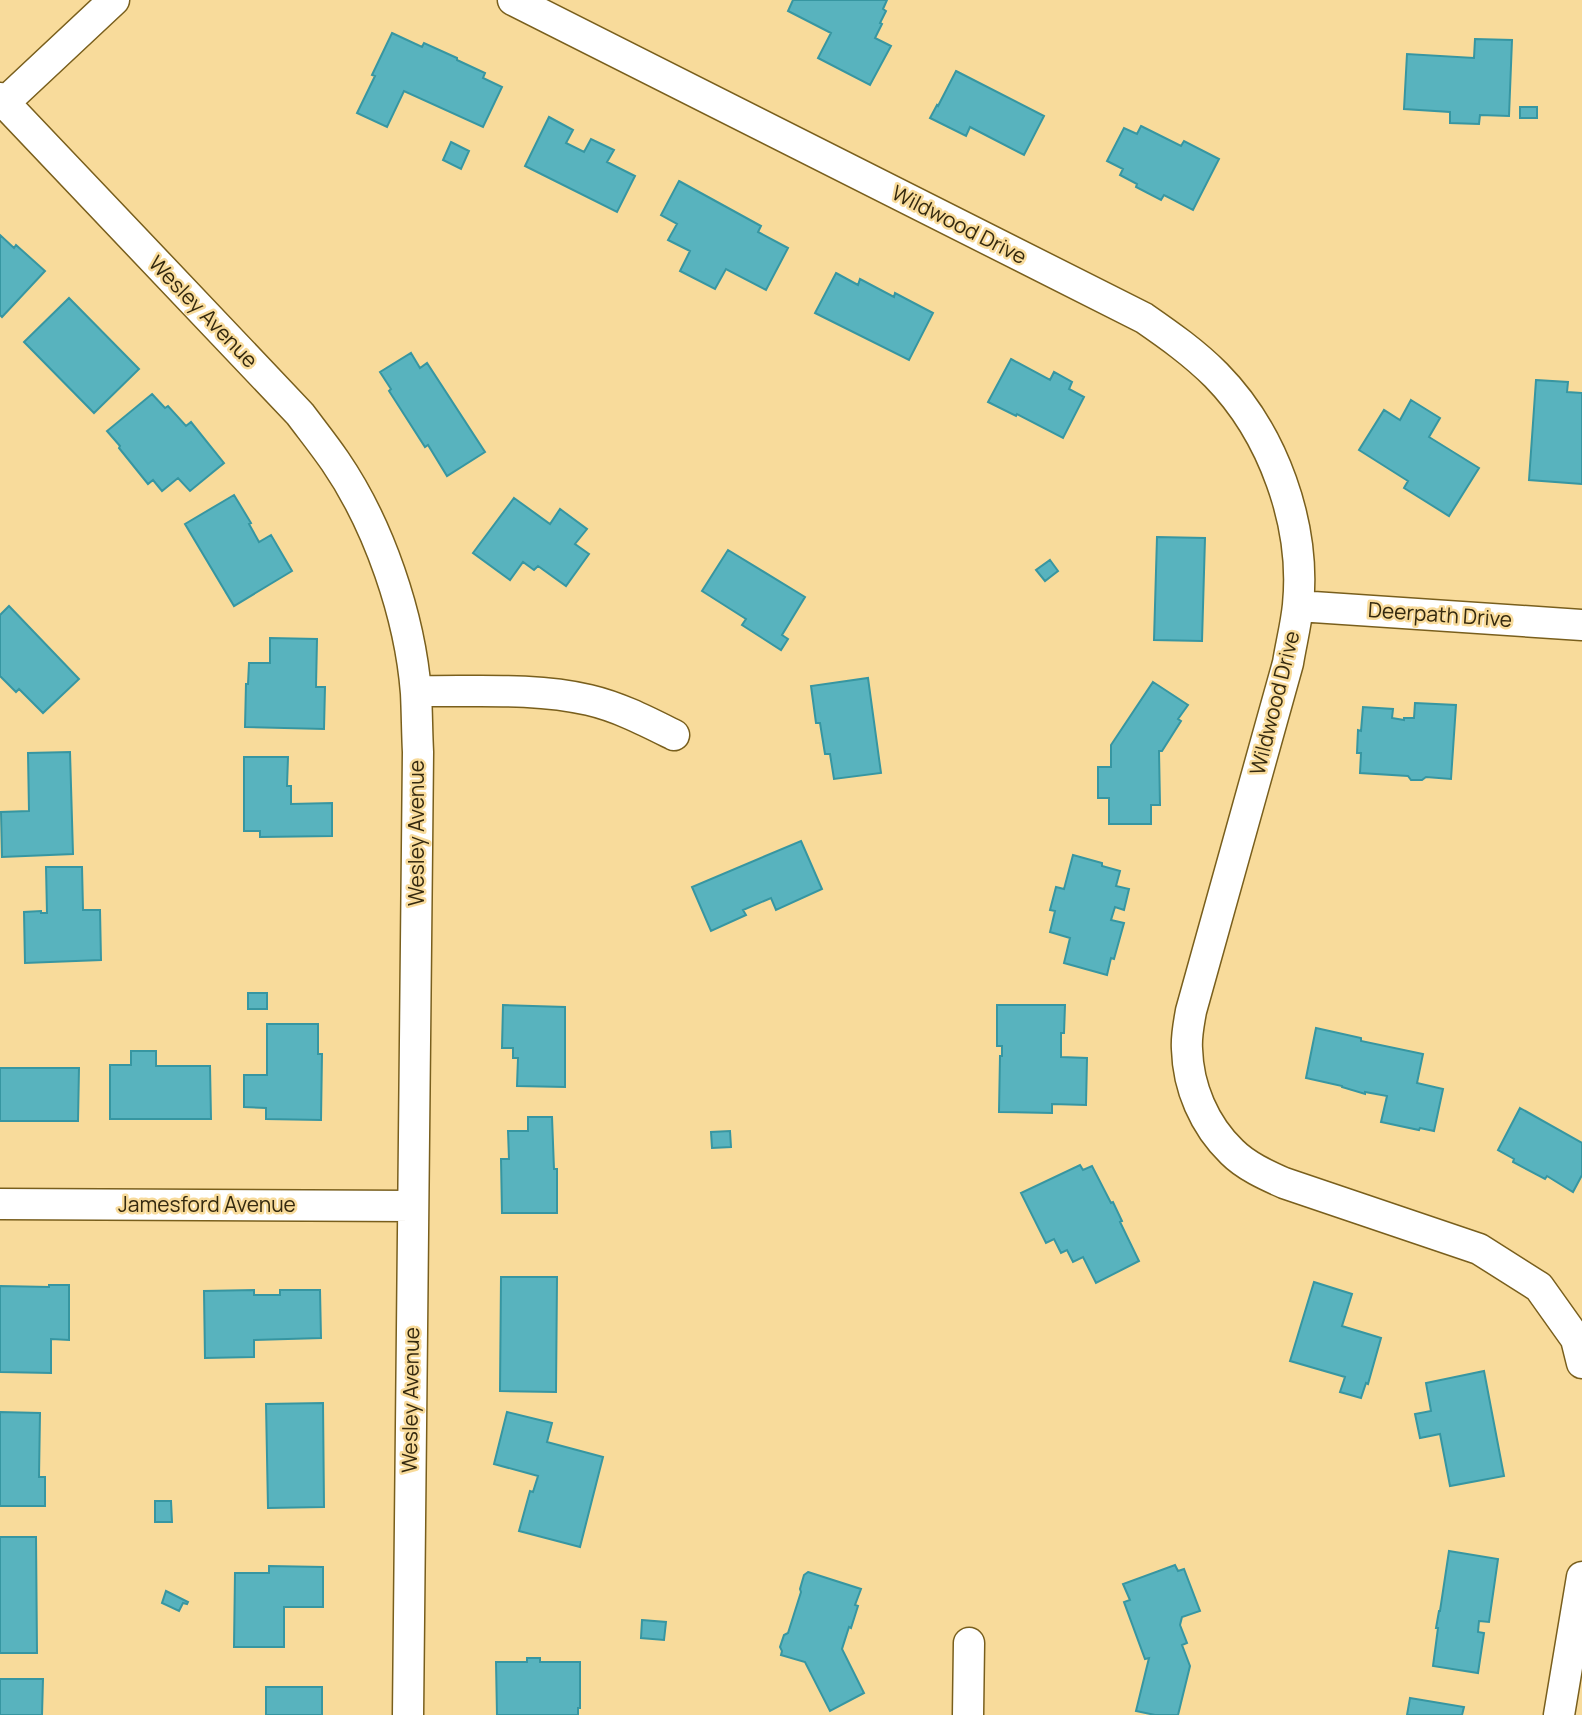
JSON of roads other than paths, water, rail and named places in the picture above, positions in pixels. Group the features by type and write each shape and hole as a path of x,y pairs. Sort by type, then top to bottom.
{"street":[{"path":"2,100 114,0"},
{"name":"Wildwood Drive","path":"513,0 1144,318 1183,344 1217,376 1245,410 1265,443 1284,490 1295,537 1299,576 1298,606 1288,663 1191,1011 1186,1045 1194,1093 1211,1127 1233,1153 1261,1172 1284,1183 1479,1249 1539,1287 1576,1339 1582,1363"},
{"name":"Wesley Avenue","path":"2,100 300,414 337,463 366,516 390,572 407,631 416,691 418,752 408,1715"},
{"name":"Deerpath Drive","path":"1298,606 1582,625"},
{"path":"416,691 541,692 577,698 631,714 674,735"},
{"name":"Jamesford Avenue","path":"0,1204 413,1206"},
{"path":"1559,1715 1582,1577"},
{"path":"968,1715 969,1643"}]}
